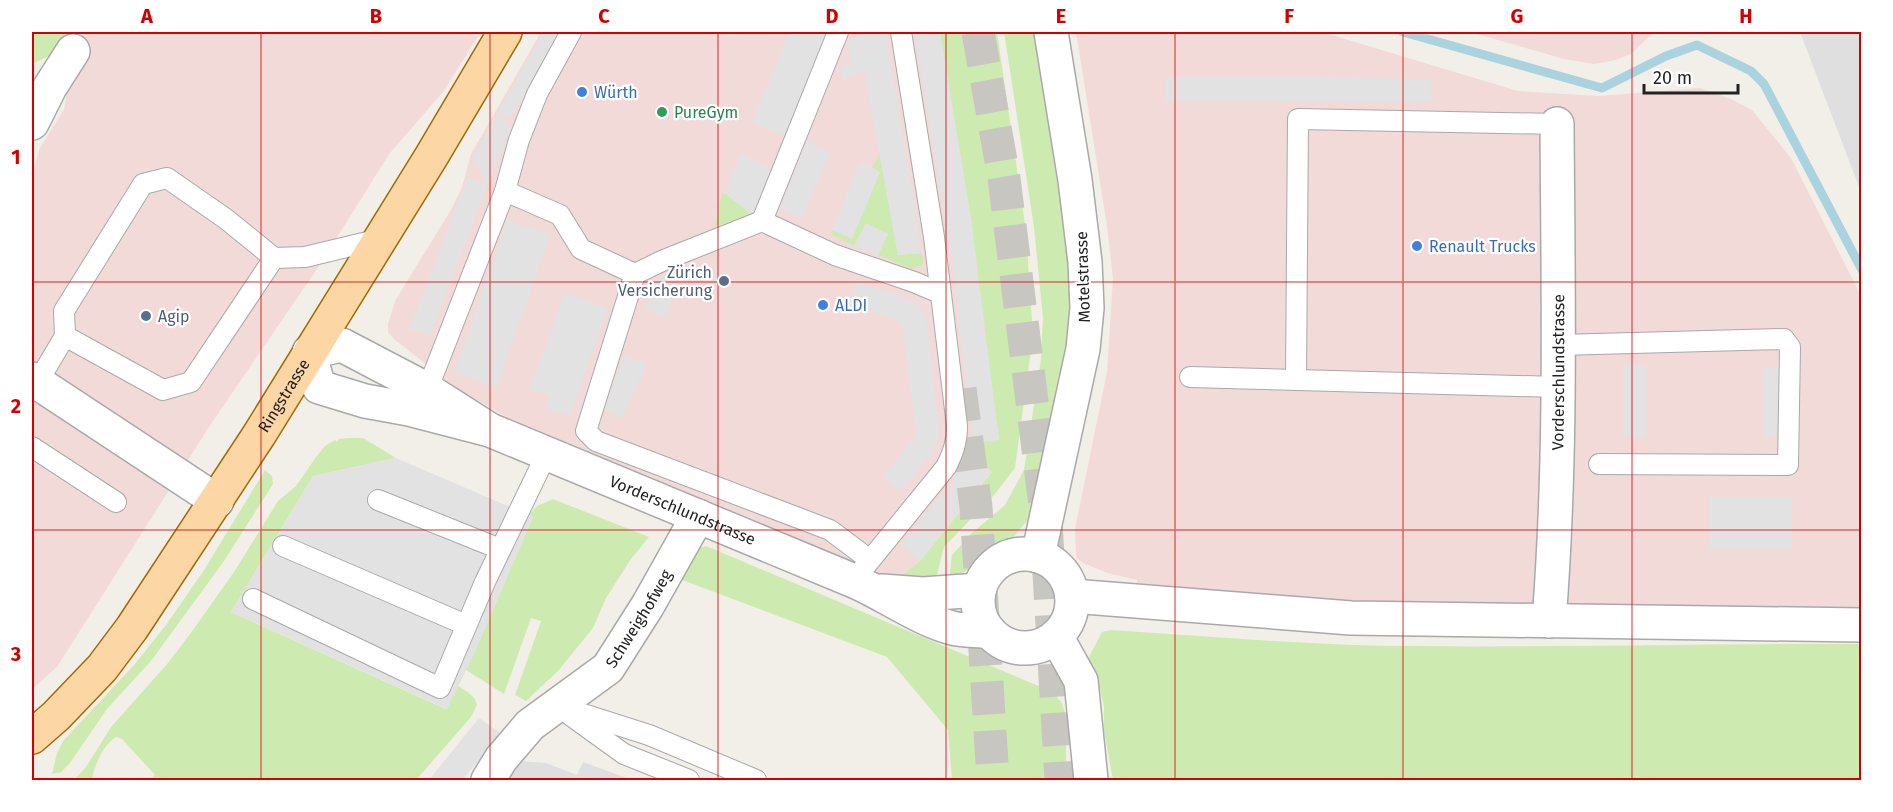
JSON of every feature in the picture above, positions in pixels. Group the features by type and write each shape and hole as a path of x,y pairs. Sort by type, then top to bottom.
{"main road":[{"name":"Ringstrasse","path":"32,738 81,690 114,653 217,501 380,239 505,32"}],"street":[{"name":"Motelstrasse","path":"1038,556 1083,349 1087,308 1085,262 1077,195 1051,32"},
{"path":"32,123 75,41"},
{"name":"Vorderschlundstrasse","path":"1549,621 1559,345 1557,124"},
{"name":"Vorderschlundstrasse","path":"417,399 365,401 319,387 309,352 342,345 417,399 698,516 866,577 923,594 979,590"},
{"path":"34,385 217,501"},
{"name":"Schweighofweg","path":"488,780 501,759 530,725 608,668 648,605 698,516"},
{"path":"1020,554 1038,556 1054,564 1066,579 1072,596 1071,611 1056,636 1044,644 1015,647 1001,641 990,632 981,619 978,604 979,590 987,572 1002,560 1020,554"},
{"name":"Vorderschlundstrasse","path":"866,577 915,614 954,628 990,632"},
{"path":"1072,596 1351,618 1862,625"},
{"path":"1056,636 1081,681 1091,780"}],"lane":[{"path":"417,399 433,375 505,191 519,140 537,94 571,32"},
{"path":"838,32 762,220 634,274 586,431 596,441 830,531 866,577 946,467 955,449 957,426 934,237 901,32"},
{"path":"1296,379 1298,118 1557,124"},
{"path":"34,385 65,336 64,311 142,184 167,178 226,219 274,258 305,257 380,239"},
{"path":"505,191 560,215 581,249 634,274"},
{"path":"762,220 835,255 940,293"},
{"path":"65,336 163,390 191,382 274,258"},
{"path":"1559,345 1784,339 1790,347 1788,465 1599,464"},
{"path":"1190,377 1557,387"},
{"path":"32,447 116,502"},
{"path":"253,599 440,688 500,549 547,453"},
{"path":"378,500 500,549"},
{"path":"283,546 466,625"},
{"path":"558,706 624,754 689,780"},
{"path":"558,706 649,735 756,780"}],"shaded area":[{"path":"84,32 481,32 443,92 390,153 317,269 209,427 57,667 32,689 32,175 40,148 64,109 71,71 81,47"},
{"path":"541,32 940,32 984,313 972,456 920,561 902,575 909,583 874,575 526,428 456,388 388,332 395,301 452,208 462,187 471,154"},
{"path":"544,32 559,32 511,118 500,113 511,130 487,186 430,336 410,329 467,178 487,185 473,157"},
{"path":"790,32 823,32 827,35 785,135 752,123"},
{"path":"859,32 886,32 922,253 898,255 864,71 843,80 841,68 851,62 847,40 859,35"},
{"path":"915,32 940,32 971,218 999,440 973,443 951,257"},
{"path":"1076,32 1322,32 1518,91 1598,96 1700,88 1731,99 1752,110 1791,158 1861,296 1861,607 1662,608 1402,605 1135,591 1137,580 1107,573 1083,563 1076,557 1075,529 1107,372 1113,278 1107,226"},
{"path":"1470,32 1654,32 1631,54 1616,60 1594,64 1564,59"},
{"path":"1800,32 1861,32 1861,192"},
{"path":"1166,77 1431,79 1431,102 1165,101"},
{"path":"807,140 830,152 802,218 780,208"},
{"path":"740,153 772,169 753,216 726,194"},
{"path":"860,162 880,172 852,239 832,230"},
{"path":"507,220 550,234 497,387 454,373"},
{"path":"866,223 888,234 878,255 854,246"},
{"path":"658,276 678,284 665,317 645,309"},
{"path":"857,279 918,305 926,316 939,434 932,453 901,492 883,477 916,435 902,323 848,302"},
{"path":"565,293 608,308 570,416 547,408 551,396 530,389"},
{"path":"625,355 646,364 623,418 603,410"},
{"path":"1623,364 1645,365 1645,437 1623,437"},
{"path":"1763,367 1785,367 1785,438 1763,438"},
{"path":"972,456 992,472 920,561 901,545"},
{"path":"396,458 533,517 475,652 447,709 231,612 313,476"},
{"path":"1710,497 1792,497 1792,549 1710,549"},
{"path":"479,718 500,733 481,758 462,780 429,780"},
{"path":"520,761 546,763 577,775 583,762 632,780 500,780"}],"green space":[{"path":"32,32 65,32 63,49 32,64"},
{"path":"939,32 997,32 1026,231 1033,335 1015,468 994,495 944,547 935,583 902,575 920,561 992,472 972,456 973,443 999,439"},
{"path":"1004,32 1037,32 1065,213 1074,293 1066,367 1030,517 1012,539 978,564 949,581 952,555 972,533 1005,505 1024,470 1041,359 1043,318 1034,227"},
{"path":"880,154 898,255 922,253 923,265 912,269 878,255 888,234 866,223 854,246 832,235 832,230 852,239 880,172 872,167"},
{"path":"722,193 726,194 753,216 715,226"},
{"path":"363,438 396,458 313,476 231,612 446,709 458,686 470,694 476,702 477,705 471,717 416,780 149,780 155,775 122,739 116,737 100,756 92,780 74,780 86,767 111,727 168,663 193,630 234,572 278,501 296,486 325,446 335,440 337,442 339,439"},
{"path":"265,470 272,476 273,484 224,561 151,661 107,709 70,763 61,772 52,774 57,753 64,740 134,665 166,625 204,570"},
{"path":"553,499 649,537 631,559 606,598 593,628 558,671 526,701 515,695 541,621 531,618 504,694 466,670 533,517 528,515 537,506"},
{"path":"706,546 1053,692 1062,703 1066,717 1066,780 952,780 948,730 887,657 677,578 697,549"},
{"path":"1111,630 1352,645 1861,644 1861,780 1113,780 1104,731 1104,706 1088,659 1102,632"}],"waterway":[{"path":"1403,32 1602,88 1666,56 1697,45 1751,71 1764,84 1862,270"}],"tunnel":[{"path":"978,32 1004,178 1045,505 1061,780"},
{"path":"960,389 976,507 993,780"}],"place":[{"name":"Würth","path":"582,92"},
{"name":"PureGym","path":"662,112"},
{"name":"Renault Trucks","path":"1417,246"},
{"name":"Zürich Versicherung","path":"724,281"},
{"name":"ALDI","path":"823,305"},
{"name":"Agip","path":"146,316"}]}
